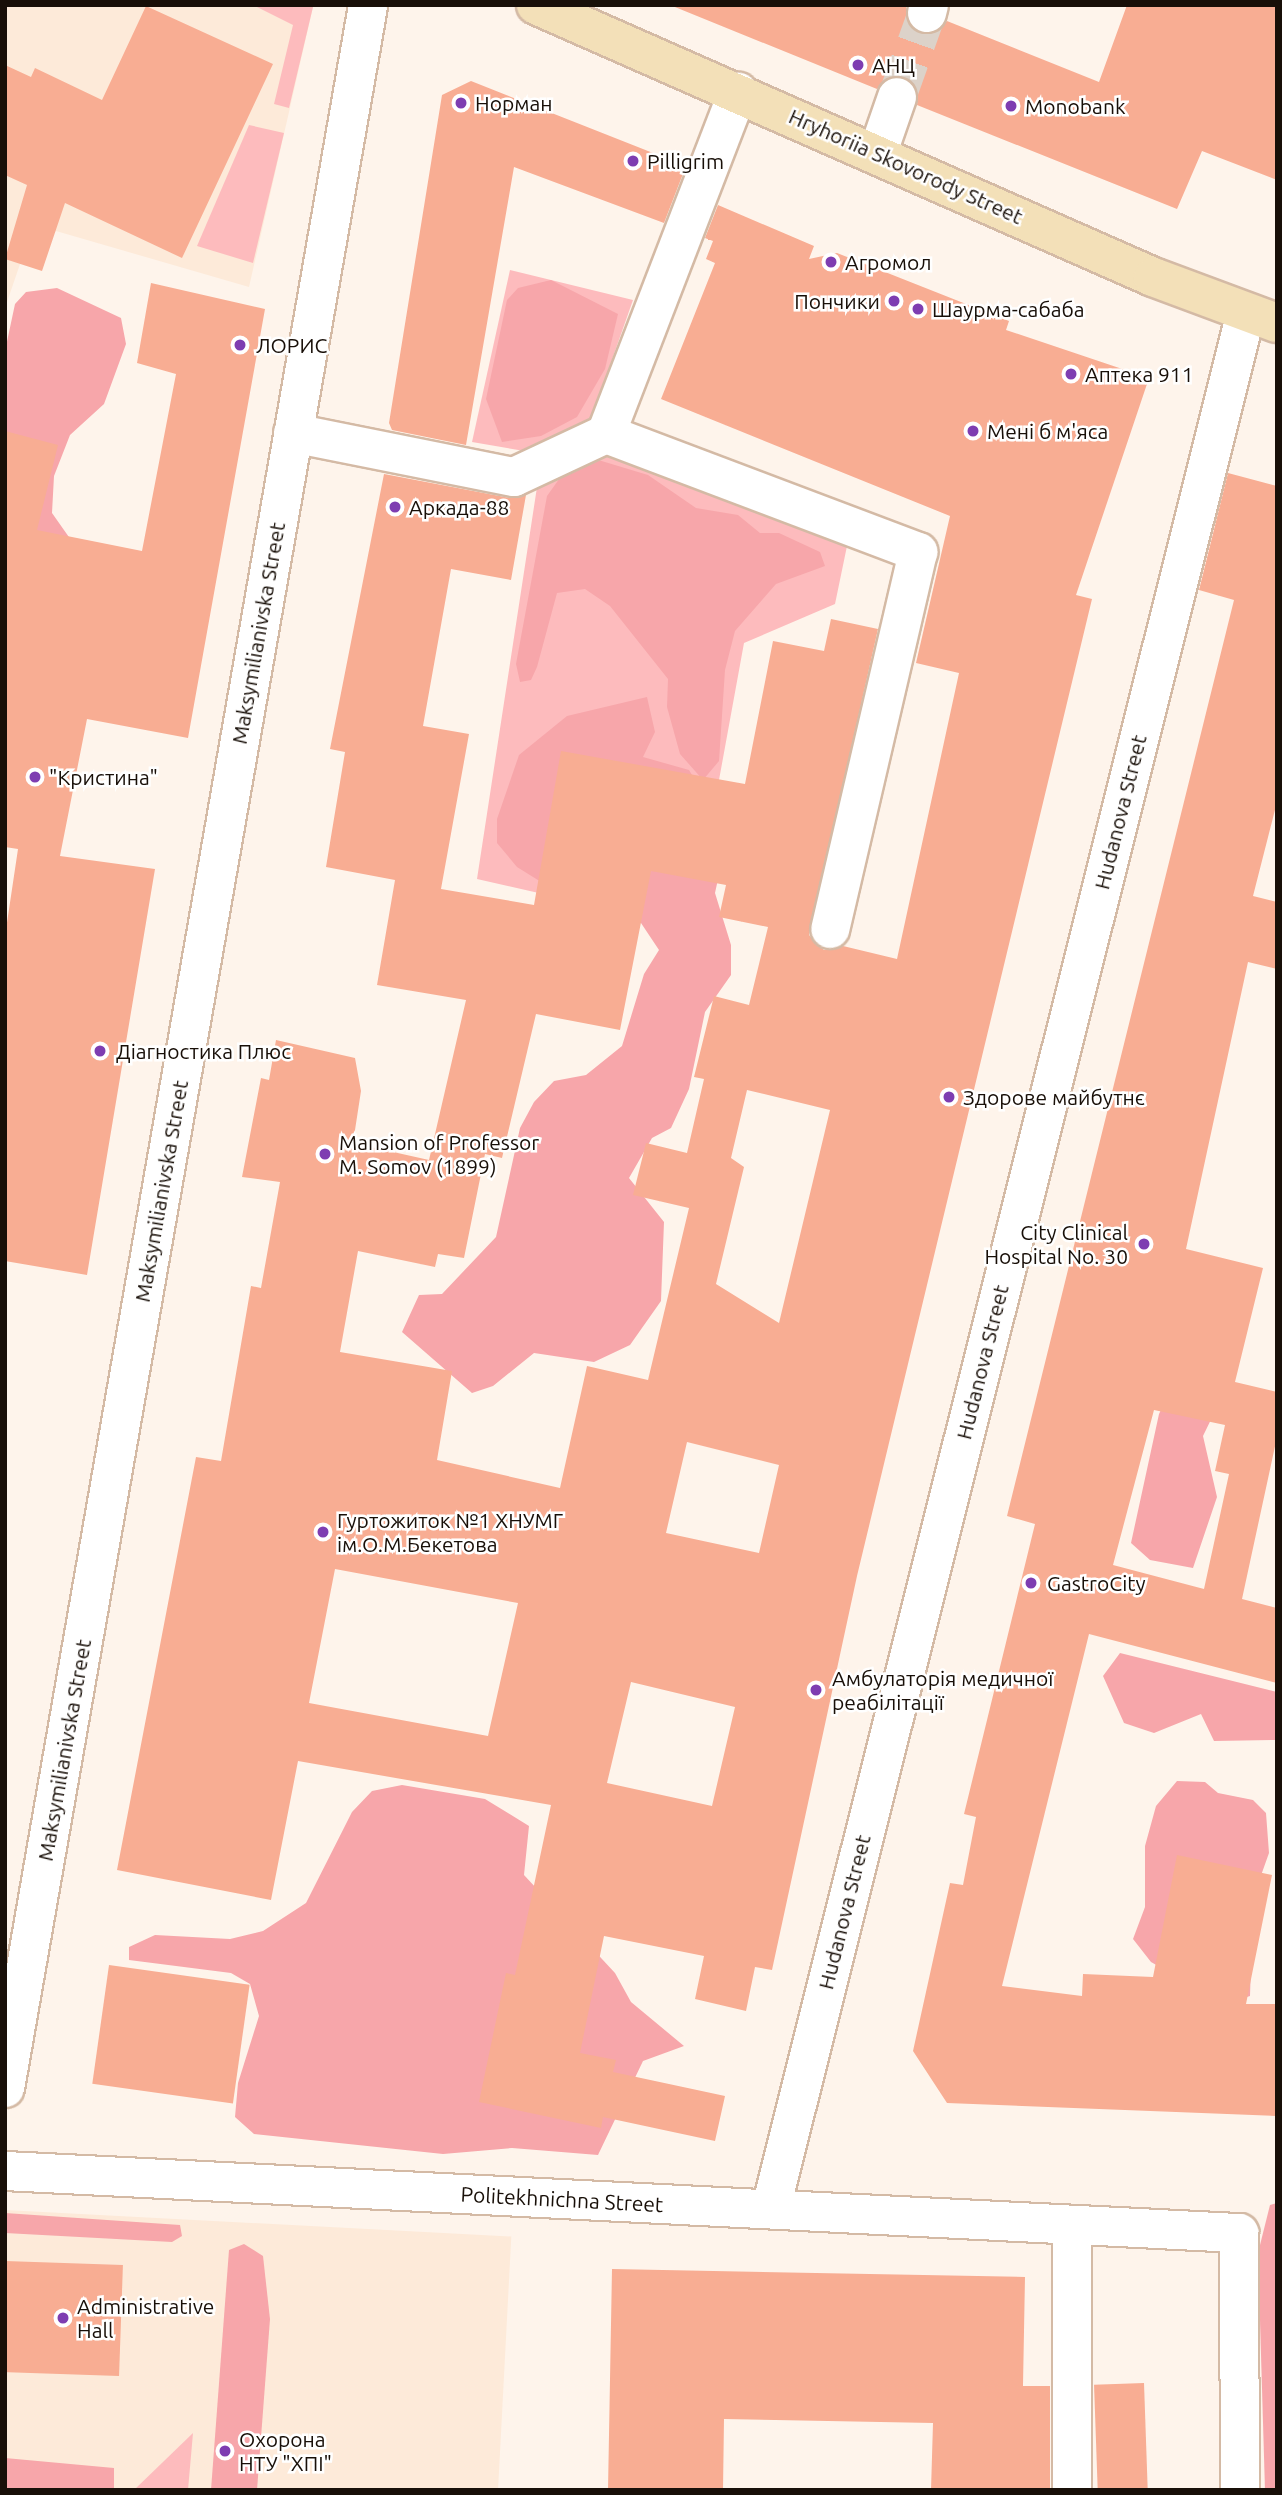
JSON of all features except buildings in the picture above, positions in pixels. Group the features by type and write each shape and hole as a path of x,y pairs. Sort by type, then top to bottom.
{"main road":[{"name":"Hryhoriia Skovorody Street","path":"536,5 1261,318"}],"street":[{"name":"Maksymilianivska Street","path":"5,2088 368,5"},
{"path":"293,433 514,477 606,434 738,92"},
{"path":"878,152 897,97"},
{"name":"Hudanova Street","path":"771,2208 1261,318"},
{"path":"606,434 918,552 830,929"},
{"name":"Politekhnichna Street","path":"5,2171 1239,2233 1240,2490"},
{"path":"1072,2226 1072,2490"}],"shaded area":[{"path":"5,5 313,7 249,287 56,231 20,264 5,308"},
{"path":"253,5 313,7 289,108 274,104 293,25"},
{"path":"249,125 284,133 253,263 197,246"},
{"path":"510,270 633,300 589,425 530,452 472,442"},
{"path":"551,280 618,314 605,369 577,417 541,436 502,442 486,399 507,300 518,288"},
{"path":"57,288 121,318 126,344 104,404 70,435 54,476 52,513 71,540 5,636 5,351 15,304 26,292"},
{"path":"590,448 847,546 835,604 744,643 692,928 477,879 539,474"},
{"path":"595,459 648,475 696,508 738,515 760,533 779,533 820,552 825,566 776,584 735,631 725,670 719,761 703,780 680,754 667,707 668,679 610,606 585,589 557,593 537,667 531,680 520,682 516,664 547,496 562,475"},
{"path":"647,697 655,732 643,757 689,770 703,793 720,870 715,893 731,945 731,975 705,1012 689,1089 671,1128 652,1138 629,1178 664,1222 661,1301 630,1345 594,1362 534,1353 493,1386 472,1393 402,1332 419,1295 442,1294 496,1237 520,1128 534,1102 554,1081 586,1075 622,1046 644,974 659,950 641,923 570,900 517,867 497,843 497,819 519,755 567,716"},
{"path":"1174,1383 1220,1401 1203,1436 1217,1497 1193,1568 1150,1560 1131,1543 1159,1414"},
{"path":"1120,1653 1277,1692 1277,1740 1214,1741 1201,1714 1154,1733 1124,1723 1103,1676"},
{"path":"1177,1781 1205,1782 1218,1793 1253,1800 1266,1813 1269,1853 1253,1898 1250,1996 1225,2004 1151,1962 1133,1939 1145,1907 1145,1846 1156,1806"},
{"path":"402,1785 485,1799 529,1826 524,1875 615,1973 631,2002 684,2046 643,2061 598,2155 512,2148 443,2154 254,2134 235,2117 238,2083 259,2016 250,1984 231,1973 129,1960 129,1947 155,1935 230,1939 263,1931 306,1903 352,1812 372,1791"},
{"path":"1277,2203 1277,2490 1265,2490 1258,2253 1270,2205"},
{"path":"5,2210 511,2237 498,2490 5,2490"},
{"path":"5,2213 180,2225 182,2236 172,2242 5,2233"},
{"path":"244,2244 263,2256 270,2319 257,2490 211,2490 229,2250"},
{"path":"193,2433 188,2490 134,2490"},
{"path":"5,2458 114,2468 114,2490 5,2490"}],"tunnel":[{"path":"897,97 927,13"}],"place":[{"name":"АНЦ","path":"858,65"},
{"name":"Норман","path":"461,103"},
{"name":"Monobank","path":"1011,106"},
{"name":"Pilligrim","path":"633,161"},
{"name":"Агромол","path":"831,262"},
{"name":"Пончики","path":"894,301"},
{"name":"Шаурма-сабаба","path":"918,309"},
{"name":"ЛОРИС","path":"240,345"},
{"name":"Аптека 911","path":"1071,374"},
{"name":"Мені б м'яса","path":"973,431"},
{"name":"Аркада-88","path":"395,507"},
{"name":"\"Кристина\"","path":"35,777"},
{"name":"Діагностика Плюс","path":"100,1051"},
{"name":"Здорове майбутнє","path":"949,1097"},
{"name":"Mansion of Professor M. Somov (1899)","path":"325,1154"},
{"name":"City Clinical Hospital No. 30","path":"1144,1244"},
{"name":"Гуртожиток №1 ХНУМГ ім.О.М.Бекетова","path":"323,1532"},
{"name":"GastroCity","path":"1031,1583"},
{"name":"Амбулаторія медичної реабілітації","path":"816,1690"},
{"name":"Administrative Hall","path":"63,2318"},
{"name":"Охорона НТУ \"ХПІ\"","path":"225,2451"}]}
